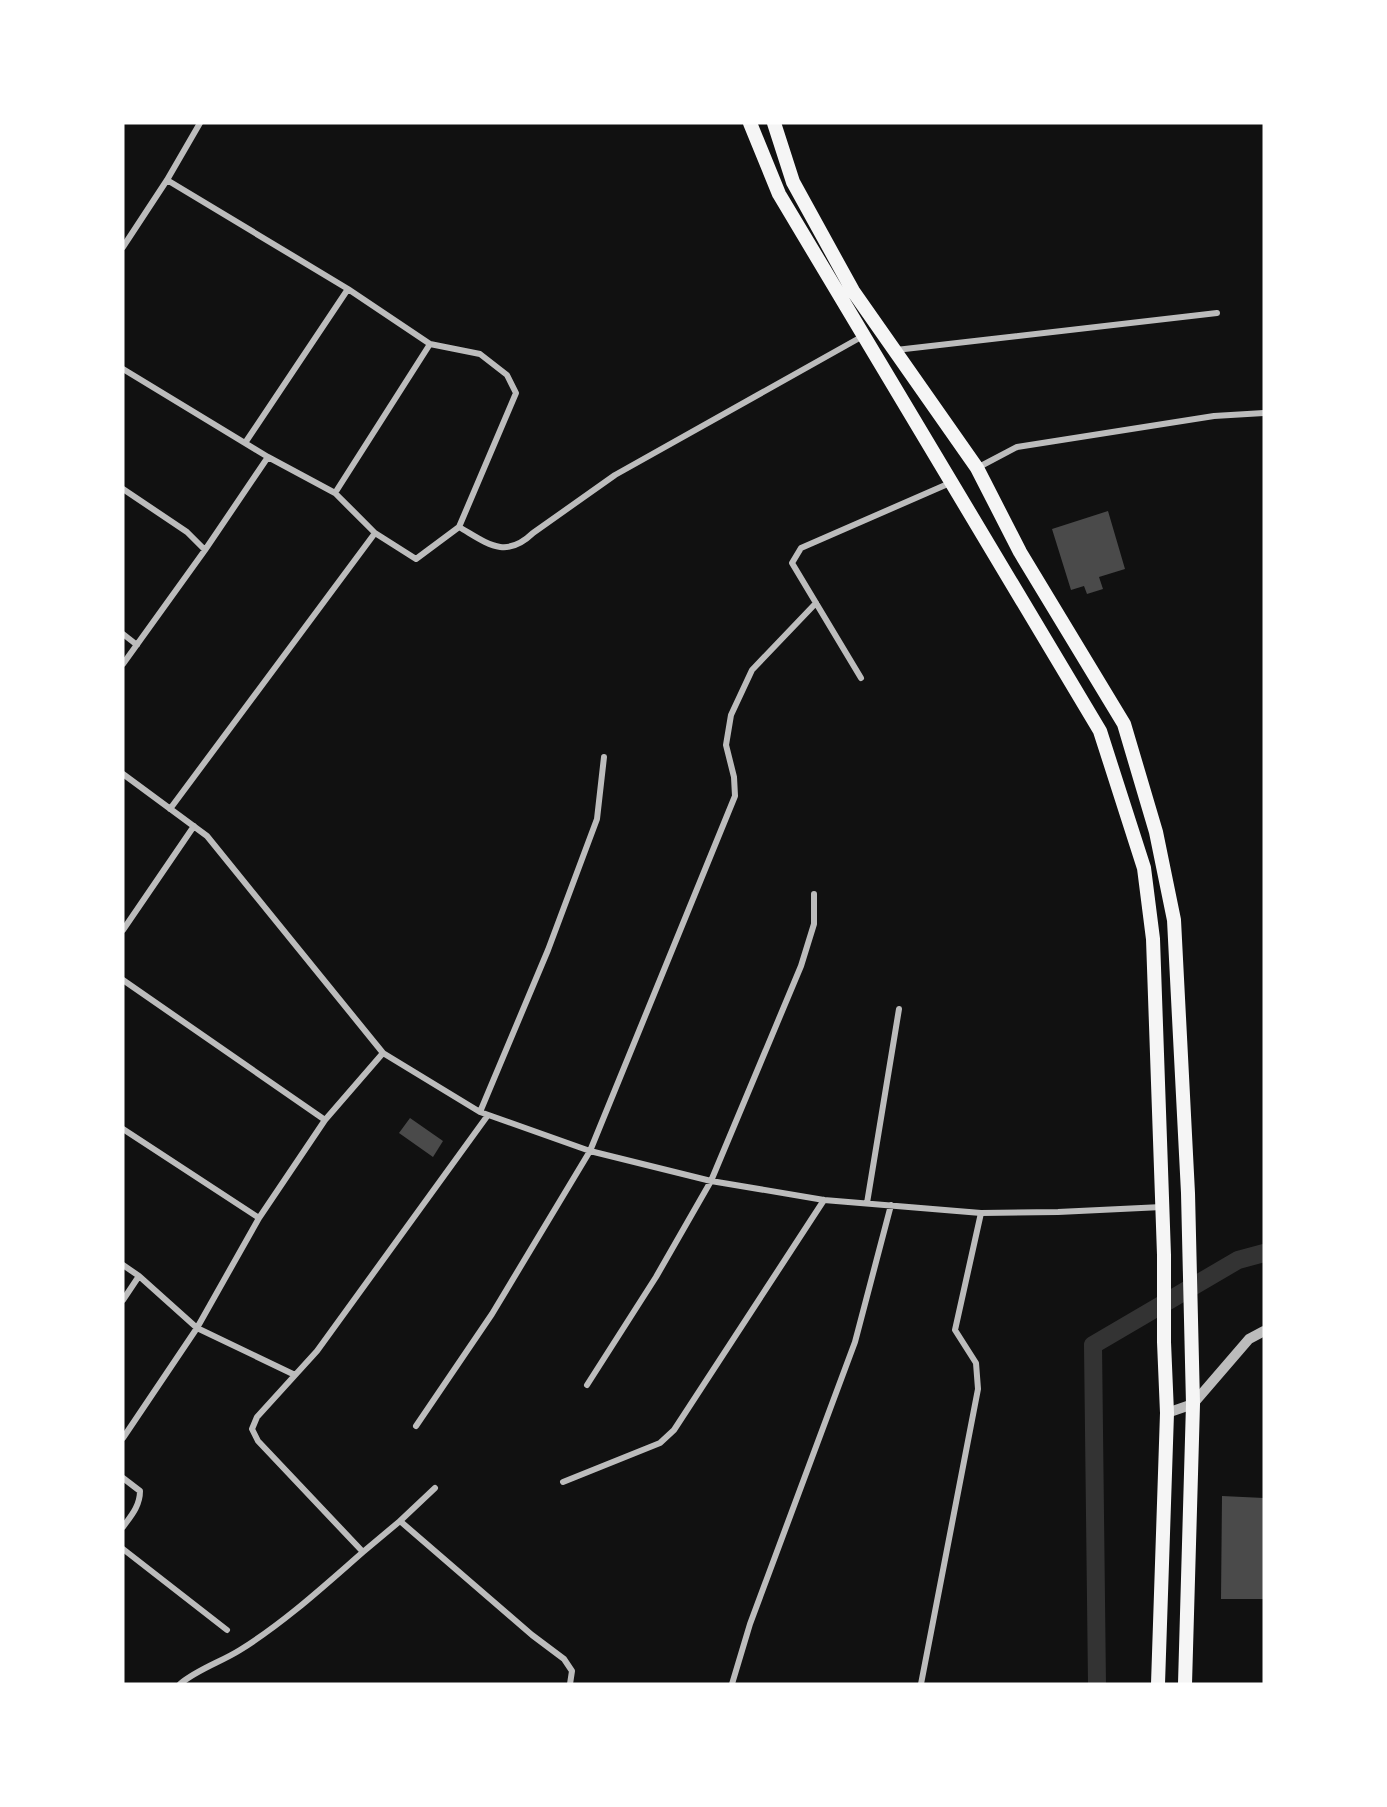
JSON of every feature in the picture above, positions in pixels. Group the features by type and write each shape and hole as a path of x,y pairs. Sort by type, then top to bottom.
{"main road":[{"path":"750,123 779,194 1100,731 1144,868 1153,939 1163,1207 1167,1413 1158,1684"},
{"path":"774,123 793,182 853,291 977,468 1020,552 1124,724 1156,832 1174,920 1189,1249 1193,1404 1185,1684"},
{"path":"1109,758 1132,751"}],"street":[{"path":"123,247 167,180 200,123"},
{"path":"123,369 268,457 335,493 375,533 416,559 459,527 516,393 507,375 480,354 430,344 348,289 167,180"},
{"path":"245,443 348,289"},
{"path":"894,350 1217,313"},
{"path":"459,527 491,546 507,547 522,543 533,532 615,475 863,336"},
{"path":"335,493 430,344"},
{"path":"977,468 1017,447 1214,416 1264,413"},
{"path":"123,664 268,457"},
{"path":"861,678 792,563 801,548 951,483"},
{"path":"123,489 187,532 205,550"},
{"path":"170,809 375,533"},
{"path":"416,1426 492,1314 590,1152 735,796 734,777 726,745 731,715 752,670 816,603"},
{"path":"123,634 137,645"},
{"path":"480,1112 548,950 597,819 603,757"},
{"path":"123,774 207,836 384,1053 480,1112 590,1152 711,1181 824,1200 981,1213 1163,1207"},
{"path":"123,930 194,826"},
{"path":"587,1384 656,1277 711,1181 801,966 814,924 814,894"},
{"path":"123,980 325,1120"},
{"path":"867,1203 899,1009"},
{"path":"123,1438 197,1328 259,1218 325,1120 384,1053"},
{"path":"363,1552 258,1441 252,1429 257,1417 317,1351 488,1114"},
{"path":"123,1129 259,1218"},
{"path":"563,1482 660,1443 674,1430 824,1200"},
{"path":"732,1684 750,1624 855,1342 891,1205"},
{"path":"921,1684 978,1389 976,1363 955,1330 981,1213"},
{"path":"123,1265 139,1276 197,1328 294,1376"},
{"path":"123,1299 139,1276"},
{"path":"1167,1413 1193,1404 1249,1339 1264,1330"},
{"path":"123,1478 140,1491 140,1497 138,1506 123,1527"},
{"path":"180,1684 240,1650 301,1606 435,1488"},
{"path":"400,1521 532,1635 564,1659 572,1671 570,1684"},
{"path":"123,1549 227,1630"}],"building":[{"path":"1108,511 1125,569 1099,577 1103,589 1087,594 1084,586 1071,590 1052,529"},
{"path":"410,1118 443,1141 433,1157 399,1133"},
{"path":"1222,1496 1264,1498 1264,1599 1221,1599"}],"waterway":[{"path":"1097,1684 1093,1345 1238,1260 1264,1253"}]}
